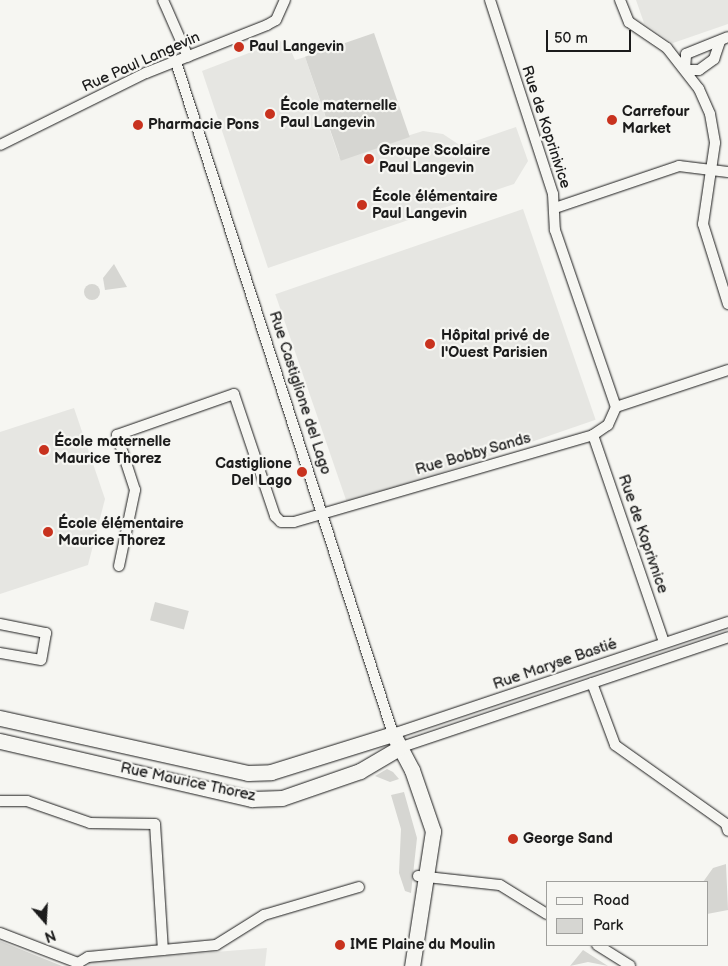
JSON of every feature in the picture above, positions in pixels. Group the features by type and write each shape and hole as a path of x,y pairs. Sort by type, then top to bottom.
{"main road":[{"name":"Rue Maurice Thorez","path":"0,718 248,773 271,772 398,747"},
{"name":"Rue Maurice Thorez","path":"0,741 252,800 282,798 352,774 398,747"},
{"path":"398,747 433,831 424,876 412,966"}],"street":[{"path":"163,0 188,58"},
{"name":"Rue Paul Langevin","path":"0,145 176,62 267,25 276,20 285,0"},
{"name":"Rue de Koprinivice","path":"490,0 555,208 555,230 616,407"},
{"path":"620,0 629,22 668,48 684,70 710,114 715,143 704,228 728,304"},
{"path":"684,70 699,70 714,59 724,39"},
{"path":"684,70 686,54 702,44 724,39"},
{"name":"Rue Castiglione del Lago","path":"176,62 398,747"},
{"path":"555,208 679,166 712,172 728,172"},
{"path":"616,407 728,370"},
{"name":"Rue Bobby Sands","path":"119,566 135,490 117,435 234,394 275,516 281,522 294,522 324,515 593,435 608,425 616,407"},
{"name":"Rue de Koprivnice","path":"593,435 664,642"},
{"name":"Rue Maryse Bastié","path":"398,747 664,642 728,622"},
{"path":"0,624 46,633 41,660 0,653"},
{"name":"Rue Maryse Bastié","path":"398,747 728,637"},
{"path":"592,683 615,745 726,824 728,831"},
{"path":"0,801 27,801 90,823 155,824 164,950"},
{"path":"424,876 500,885 546,913"},
{"path":"0,933 78,965 88,957 216,945 264,915 359,888"},
{"path":"599,946 630,966"}],"shaded area":[{"path":"636,0 728,0 728,24 673,43 644,23"},
{"path":"280,41 289,46 295,60 305,57 339,157 423,131 443,134 461,146 516,127 528,161 514,184 268,268 202,71"},
{"name":"Hôpital privé de l'Ouest Parisien","path":"523,209 596,420 348,505 275,294"},
{"name":"École élémentaire Maurice Thorez","path":"74,408 105,499 88,565 0,594 0,432"},
{"path":"267,948 265,966 88,966 89,962"}],"green space":[{"path":"374,33 410,137 341,161 305,57"},
{"path":"114,264 127,287 105,290 103,278"},
{"path":"89,284 95,284 100,289 98,298 89,300 84,295 84,289"},
{"path":"155,602 189,611 184,629 150,620"},
{"path":"387,769 393,772 399,779 390,782 375,776"},
{"path":"404,792 417,838 411,893 405,891 399,873 401,829 391,795"},
{"path":"726,864 728,910 708,914 708,881 704,881 713,868"},
{"path":"0,941 62,966 0,966"},
{"path":"583,950 608,966 588,962 570,966"}],"place":[{"name":"Paul Langevin","path":"239,47"},
{"name":"École maternelle Paul Langevin","path":"270,114"},
{"name":"Carrefour Market","path":"612,120"},
{"name":"Pharmacie Pons","path":"138,125"},
{"name":"Groupe Scolaire Paul Langevin","path":"369,159"},
{"name":"École élémentaire Paul Langevin","path":"362,205"},
{"name":"Hôpital privé de l'Ouest Parisien","path":"430,344"},
{"name":"École maternelle Maurice Thorez","path":"44,450"},
{"name":"Castiglione Del Lago","path":"302,472"},
{"name":"École élémentaire Maurice Thorez","path":"48,532"},
{"name":"George Sand","path":"513,839"},
{"name":"IME Plaine du Moulin","path":"340,945"}]}
